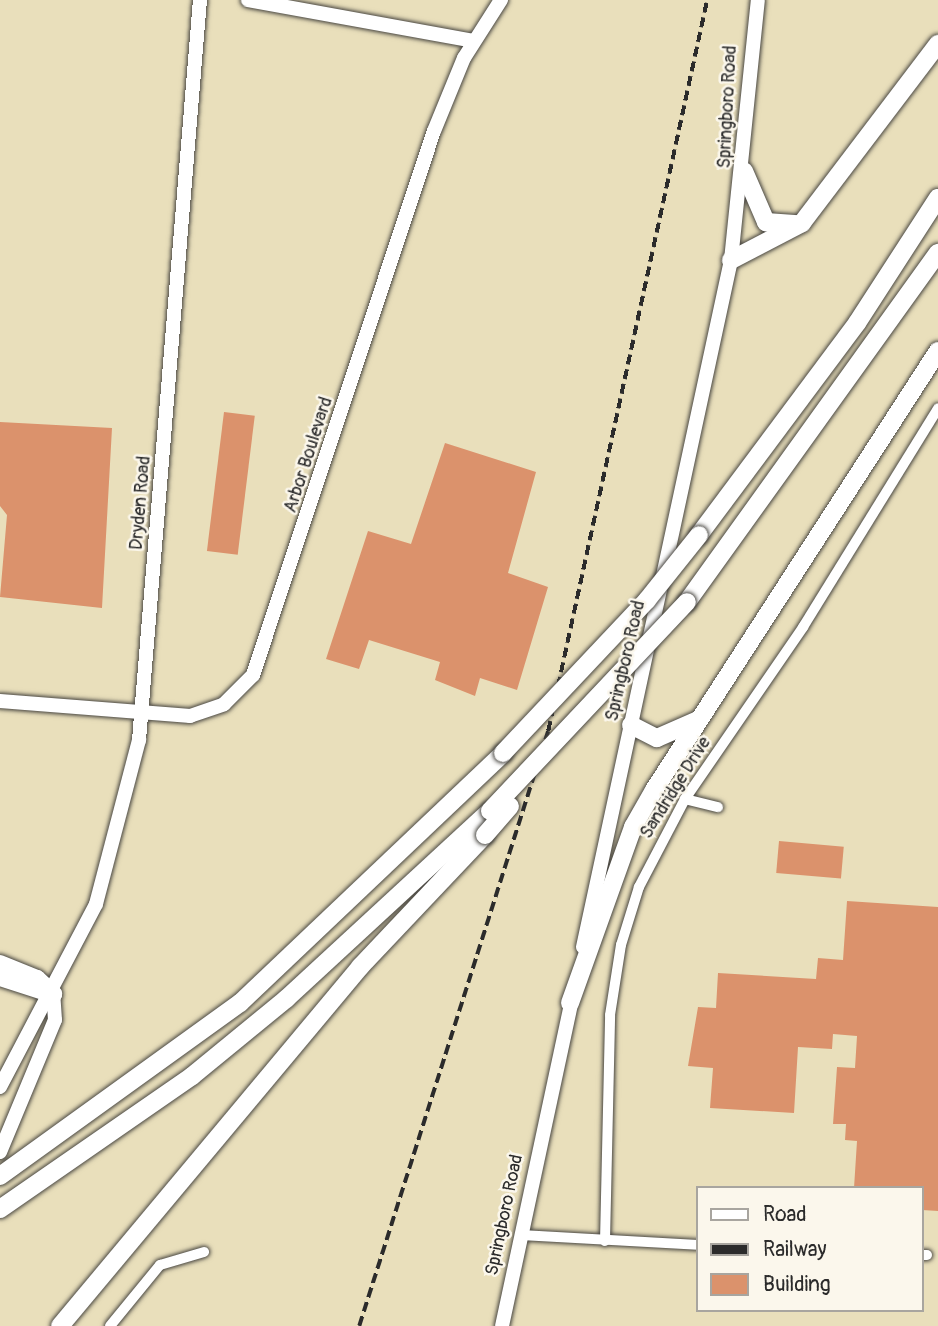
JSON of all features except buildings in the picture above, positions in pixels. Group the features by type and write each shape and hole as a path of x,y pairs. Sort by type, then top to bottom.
{"highway":[{"path":"731,260 802,223 938,44"},
{"path":"744,171 766,222 802,223"},
{"path":"0,1176 240,1003 503,753 647,600 699,534 857,323 938,198"},
{"path":"60,1326 360,967 485,835 580,722 687,602 938,253"},
{"path":"570,1003 633,827 938,351"},
{"path":"631,725 645,735 668,737 705,711"},
{"path":"0,1209 147,1112 286,999 490,811 580,722"},
{"path":"0,964 37,979 53,994"},
{"path":"0,977 53,994"}],"main road":[{"name":"Dryden Road","path":"0,1087 36,1010 53,994 80,943 113,854 142,711 200,0"},
{"path":"248,0 473,41"},
{"name":"Arbor Boulevard","path":"0,701 190,716 213,710 243,687 261,660 414,189 473,41 501,0"},
{"name":"Springboro Road","path":"502,1326 731,260 744,171 758,0"},
{"name":"Dryden Road","path":"0,1152 55,1020 53,994"}],"street":[{"name":"Sandridge Drive","path":"605,1241 615,976 639,887 685,799 803,626 938,408"},
{"path":"685,799 718,807"},
{"path":"521,1235 696,1245"},
{"path":"110,1326 160,1265 204,1252"}],"railway":[{"path":"359,1326 548,731 707,0"}]}
